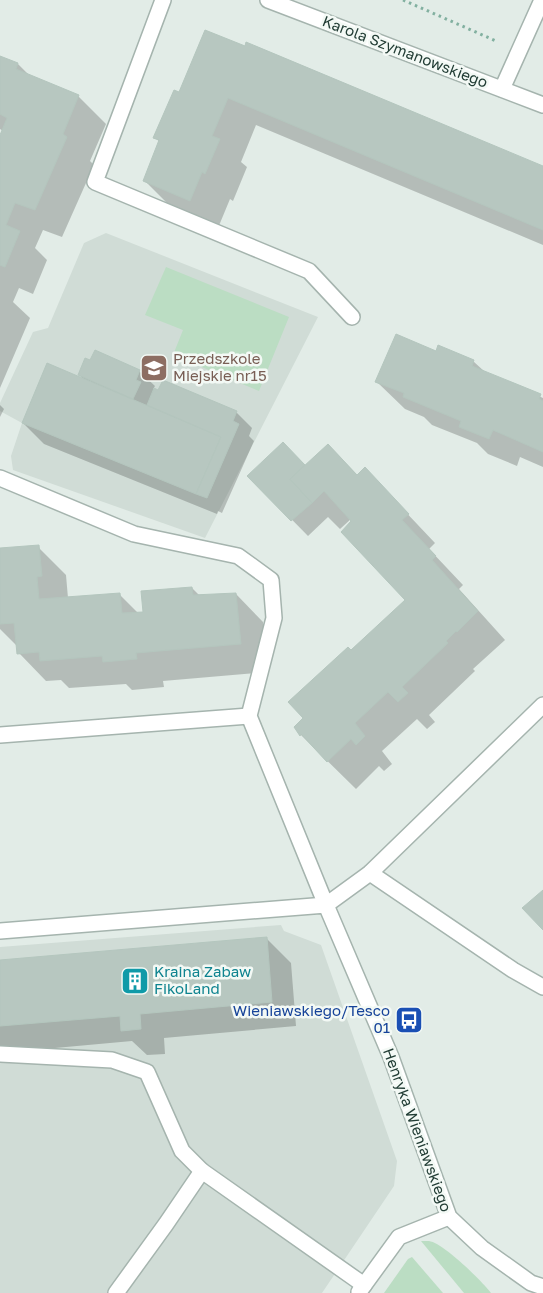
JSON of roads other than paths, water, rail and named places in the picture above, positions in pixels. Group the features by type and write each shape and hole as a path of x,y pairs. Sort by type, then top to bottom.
{"street":[{"path":"163,0 95,182 309,270 352,317"},
{"name":"Karola Szymanowskiego","path":"268,0 543,104"},
{"path":"502,89 542,0"},
{"path":"0,478 134,534 238,556 270,580 274,618 249,716 0,735"},
{"path":"0,931 326,906 370,873 543,704"},
{"name":"Henryka Wieniawskiego","path":"249,716 326,906 391,1057 449,1217 482,1248 535,1288"},
{"path":"370,873 512,970 543,987"},
{"path":"0,1054 112,1060 147,1072 182,1151 202,1171 361,1289 399,1237 449,1217"},
{"path":"116,1293 202,1171"}],"place":[{"name":"Przedszkole Miejskie nr15","path":"154,368"},
{"name":"Kraina Zabaw FikoLand","path":"135,981"},
{"name":"Wieniawskiego/Tesco 01","path":"409,1020"}]}
